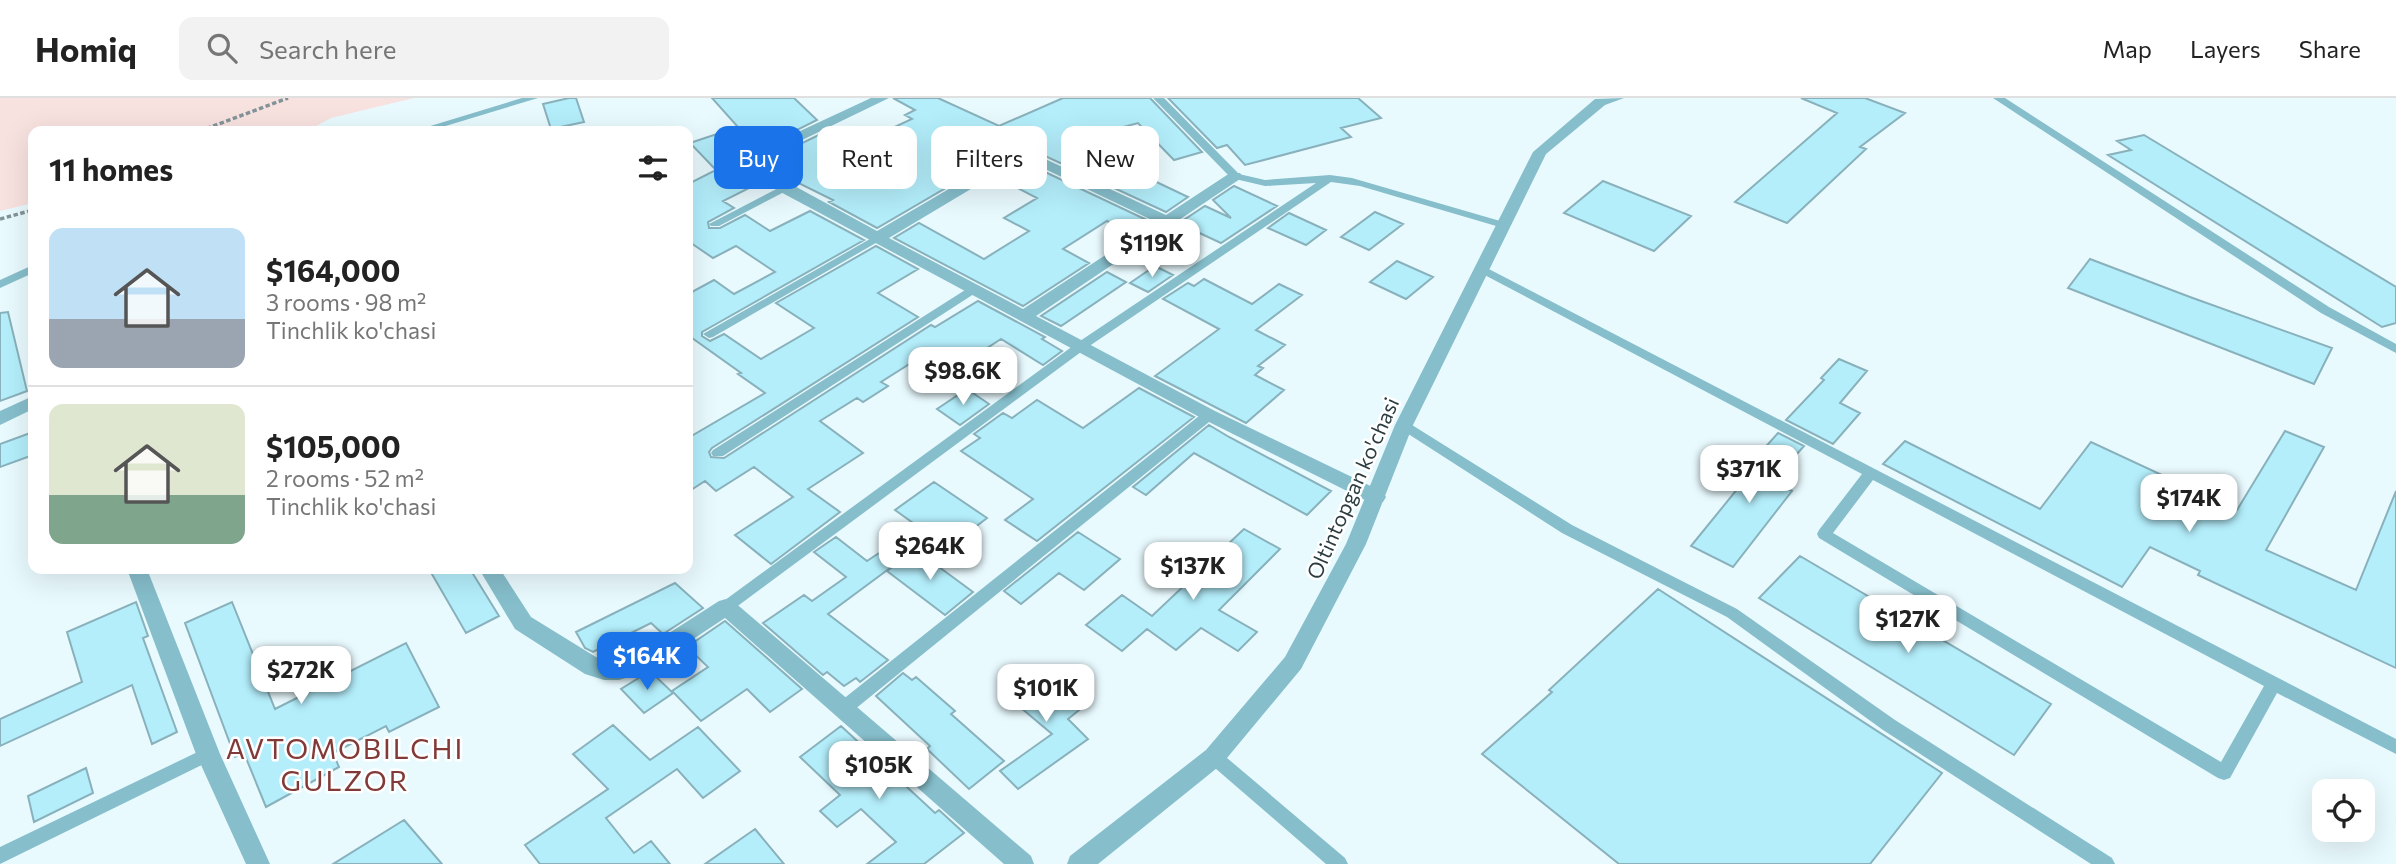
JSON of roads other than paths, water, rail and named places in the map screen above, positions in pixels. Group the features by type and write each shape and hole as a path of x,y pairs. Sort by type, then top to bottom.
{"street":[{"path":"803,136 882,98"},
{"name":"Oltintopgan ko'chasi","path":"1079,864 1213,757 1293,663 1356,544 1404,425 1540,152 1600,102 1617,98"},
{"path":"877,238 1012,158 1028,155 1167,221"},
{"path":"1024,316 1235,176"},
{"path":"786,189 1209,415 1376,497"},
{"path":"0,419 28,405"},
{"path":"139,574 208,754 258,864"},
{"path":"492,574 523,623 593,668 605,672 620,672 634,667 726,607 1022,864"}],"lane":[{"path":"436,126 533,98"},
{"path":"1158,98 1235,176 1267,185 1292,184 1309,178 1353,181 1503,225"},
{"path":"1998,98 2325,310 2396,349"},
{"path":"726,607 1080,346 1330,178"},
{"path":"715,224 782,189"},
{"path":"709,334 877,238"},
{"path":"1481,269 2396,747"},
{"path":"0,284 28,271"},
{"path":"718,453 974,289"},
{"path":"843,709 1209,415"},
{"path":"1404,425 1567,529 1732,612 1889,725 2106,864"},
{"path":"1871,473 1824,534 2224,773 2274,684"},
{"path":"0,856 208,754"},
{"path":"1213,757 1339,864"}],"district":[{"name":"AVTOMOBILCHI GULZOR","path":"345,764"}]}
